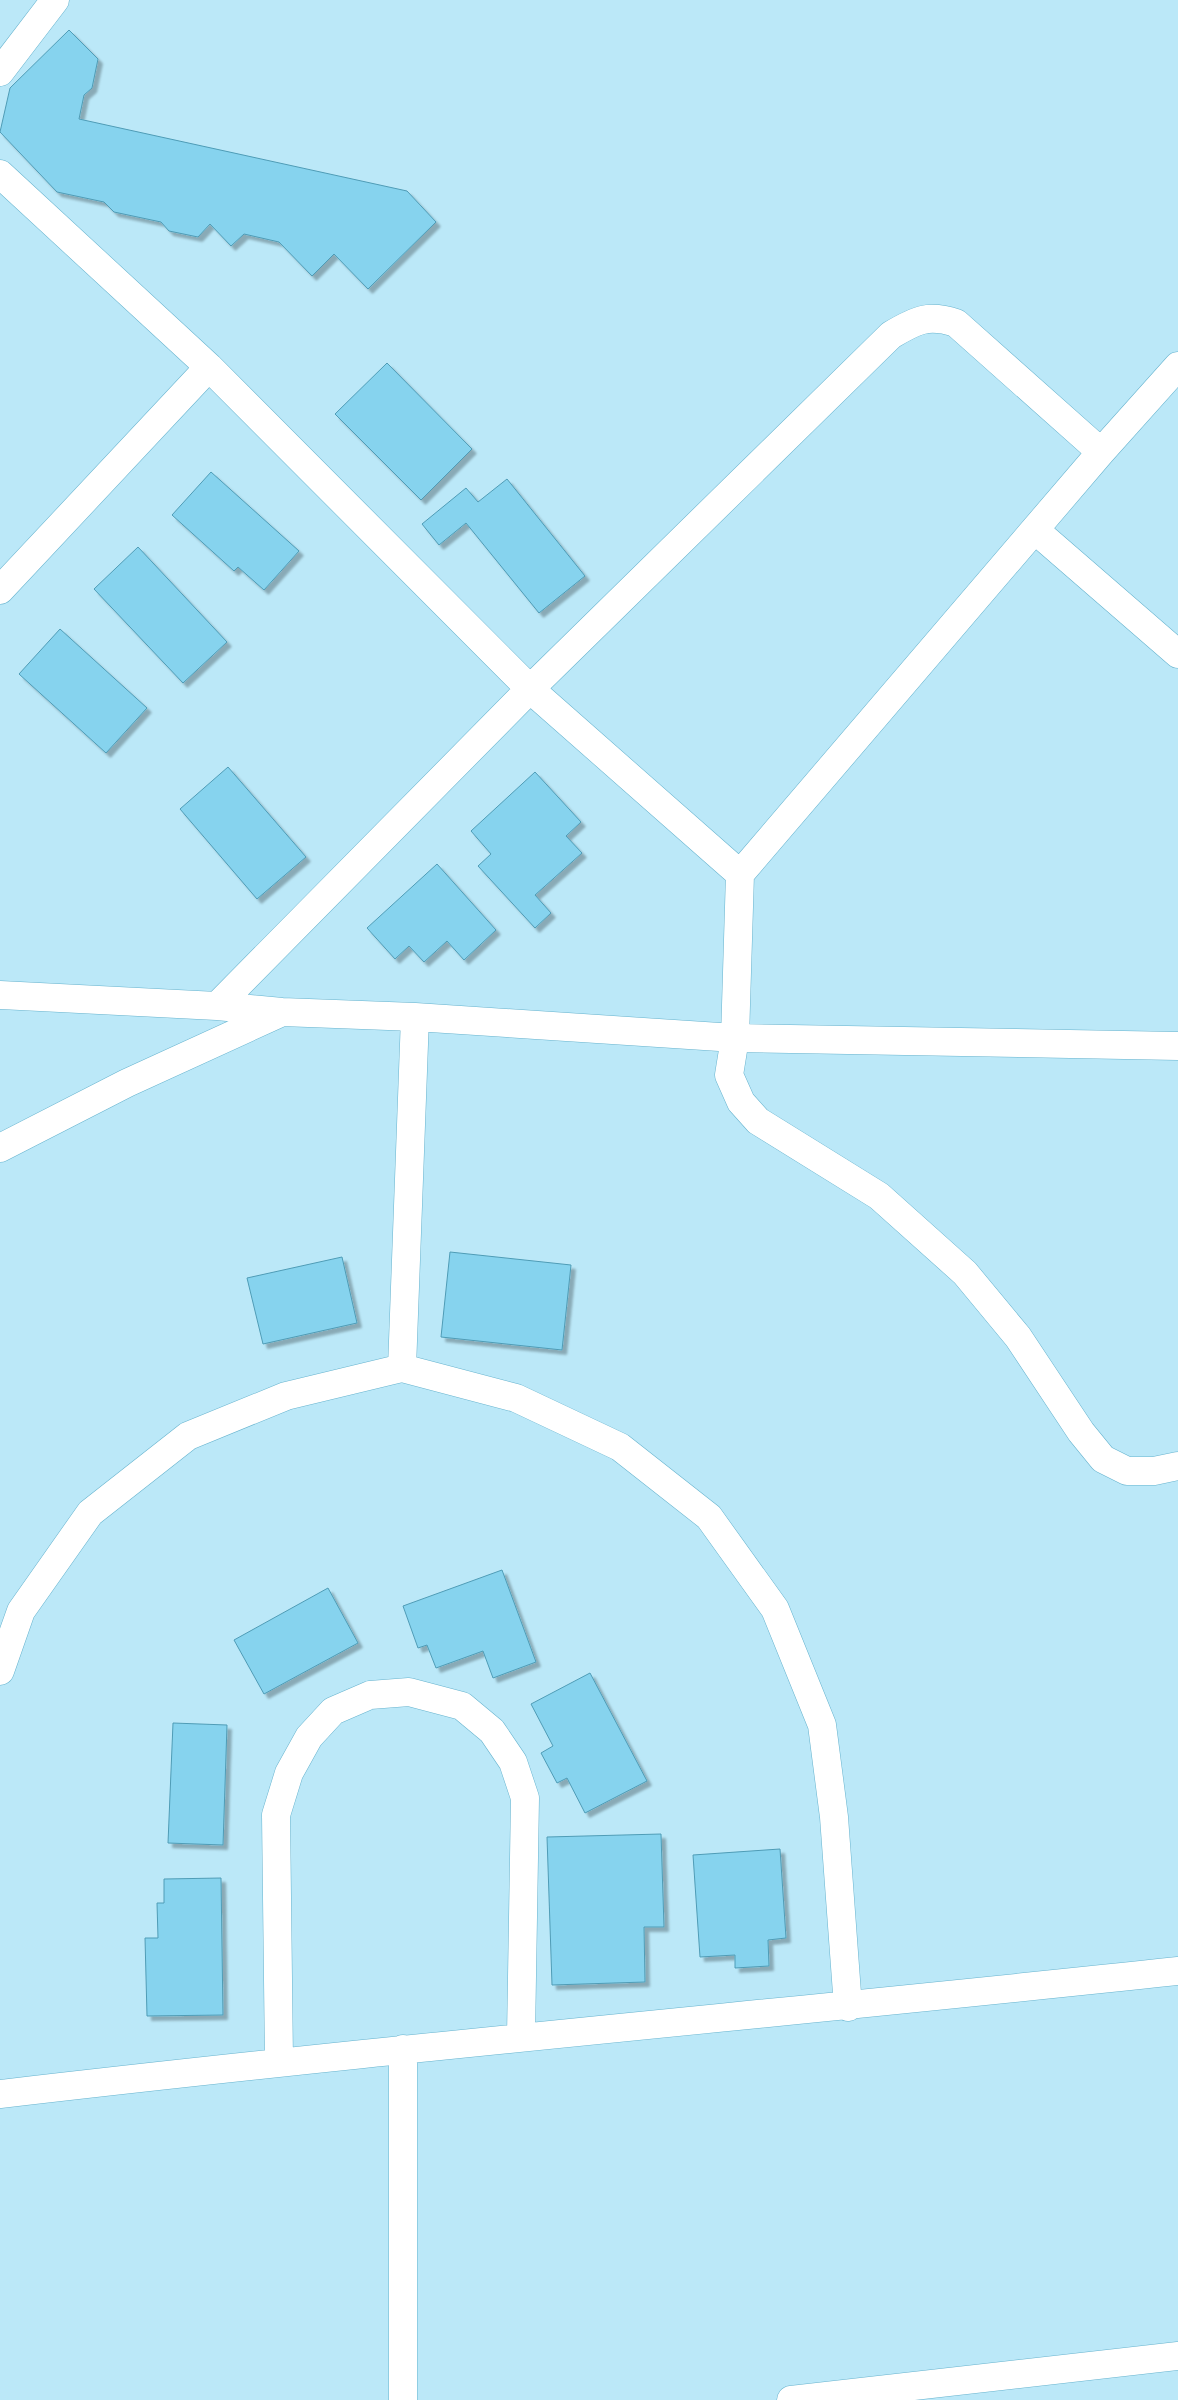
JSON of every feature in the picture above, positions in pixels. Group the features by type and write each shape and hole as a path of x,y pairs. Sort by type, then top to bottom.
{"street":[{"path":"0,72 55,0"},
{"path":"0,174 209,367 530,689 740,874"},
{"path":"217,1006 530,689 892,334 917,320 940,318 956,323 1101,452"},
{"path":"1178,366 1101,452 740,874 735,1038 729,1075 742,1102 758,1121 879,1196 965,1273 1018,1336 1081,1432 1103,1459 1127,1471 1154,1471 1178,1466"},
{"path":"0,590 209,367"},
{"path":"1035,530 1178,654"},
{"path":"0,996 217,1006 282,1012 415,1017 735,1038 1178,1046"},
{"path":"0,1148 127,1083 282,1012"},
{"path":"402,1368 415,1017"},
{"path":"0,1671 21,1611 90,1513 188,1436 286,1396 402,1368 516,1398 620,1447 709,1517 775,1609 822,1724 834,1817 848,2007"},
{"path":"279,2062 276,1815 289,1773 309,1737 333,1711 370,1695 408,1692 462,1706 492,1731 513,1762 525,1798 521,2036"},
{"path":"0,2094 521,2036 848,2007 1178,1971"},
{"path":"403,2049 403,2400"},
{"path":"790,2400 1178,2356"}],"building":[{"path":"69,30 98,59 92,88 84,95 79,119 407,191 436,222 368,289 334,254 312,276 279,242 244,234 231,246 210,224 198,237 169,231 161,222 114,212 104,202 57,192 0,132 10,88"},
{"path":"387,363 472,449 421,500 335,414"},
{"path":"211,472 299,551 264,590 238,567 234,571 172,515"},
{"path":"507,479 585,576 539,613 466,523 439,545 422,524 466,488 478,502"},
{"path":"138,547 227,642 183,683 94,589"},
{"path":"60,629 147,708 106,753 19,674"},
{"path":"228,767 306,857 257,899 180,809"},
{"path":"535,772 581,822 566,836 582,853 535,895 551,913 535,928 478,866 491,854 471,831"},
{"path":"437,864 496,930 464,960 447,941 424,962 409,946 395,959 367,928"},
{"path":"450,1252 571,1265 562,1350 441,1337"},
{"path":"342,1257 357,1323 263,1344 247,1278"},
{"path":"502,1570 536,1662 493,1678 483,1651 436,1668 427,1645 418,1648 403,1606"},
{"path":"328,1588 358,1643 264,1694 234,1640"},
{"path":"590,1673 647,1781 585,1813 567,1778 557,1783 541,1753 553,1746 531,1704"},
{"path":"173,1723 227,1725 223,1845 168,1843"},
{"path":"661,1834 664,1927 644,1927 645,1982 552,1985 547,1837"},
{"path":"780,1849 786,1938 768,1940 769,1966 735,1968 735,1955 700,1957 693,1855"},
{"path":"221,1878 223,2015 147,2016 145,1938 158,1938 157,1903 164,1903 164,1879"}]}
